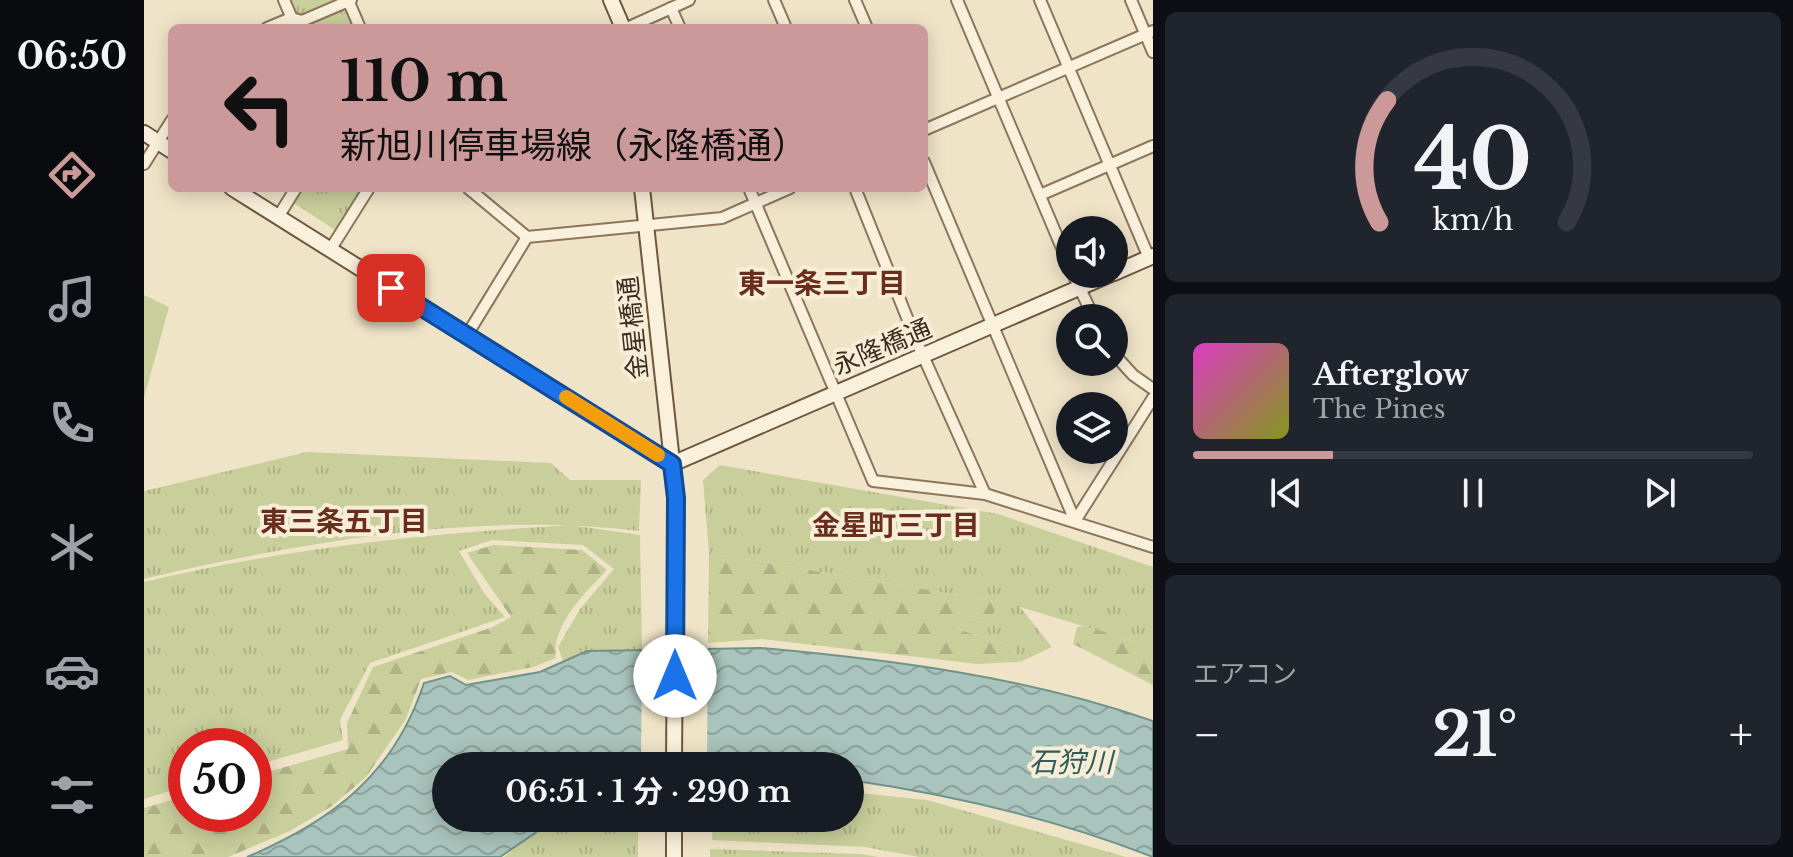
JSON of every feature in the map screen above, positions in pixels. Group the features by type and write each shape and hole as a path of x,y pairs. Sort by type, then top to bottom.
{"main road":[{"path":"611,0 623,24"},
{"path":"144,133 168,148"},
{"path":"238,192 672,464"},
{"name":"金星橋通","path":"643,192 676,498 674,752"},
{"name":"永隆橋通","path":"1128,266 1151,257"},
{"name":"永隆橋通","path":"672,464 992,325 1063,288"},
{"path":"674,832 674,857"}],"street":[{"path":"284,0 293,23 349,0 358,24"},
{"path":"634,24 689,0"},
{"path":"774,0 784,24"},
{"path":"855,0 865,24"},
{"path":"957,0 1056,233"},
{"path":"1040,0 1151,257"},
{"path":"1131,0 1149,32 1153,52"},
{"path":"671,8 678,24"},
{"path":"928,128 1149,32"},
{"path":"144,164 168,126"},
{"path":"1040,195 1153,146"},
{"path":"928,172 1075,521"},
{"path":"278,217 294,192"},
{"path":"330,250 366,192"},
{"path":"473,192 527,237 722,218 781,192"},
{"path":"751,192 873,481 985,494 1153,547"},
{"path":"857,192 923,355 985,494"},
{"path":"467,335 527,237"},
{"path":"1128,369 1153,389"},
{"path":"1075,521 1153,398"}],"green space":[{"path":"284,0 347,0 357,24 294,24"},
{"path":"297,192 364,192 338,232 291,201"},
{"path":"144,295 169,307 144,398"},
{"path":"307,452 551,463 570,480 641,480 639,531 516,525 390,534 265,553 144,579 144,491"},
{"path":"720,465 998,514 1153,567 1153,647 1020,607 1052,647 1020,662 1012,646 957,629 969,616 990,619 1000,602 709,553 703,480"},
{"path":"570,525 640,535 642,649 587,651 563,661 558,647 580,609 614,569 583,545 492,540 459,551 484,593 505,617 370,663 340,720 343,740 272,761 272,728 168,728 168,792 144,799 144,582 303,551 461,533"},
{"path":"493,545 582,550 607,570 564,621 556,646 556,658 533,667 468,680 452,672 421,679 406,719 366,777 332,806 290,831 228,857 144,857 144,808 168,801 168,832 272,832 272,771 348,749 347,723 373,667 493,627 511,617 467,553"},
{"path":"709,553 1001,602 990,619 969,616 957,629 1012,646 1020,662 977,664 761,639 708,643"},
{"path":"1085,626 1153,647 1153,685 1073,644 1077,627"},
{"path":"864,793 927,800 1126,857 919,857 865,847 712,840 712,832 864,832"},
{"path":"534,832 638,832 638,857 504,857"},
{"path":"710,849 861,854 878,857 710,857"}],"water":[{"name":"石狩川","path":"761,648 861,658 1008,682 1153,721 1153,857 1079,831 1004,810 864,782 864,752 432,752 432,832 537,832 500,857 247,857 307,827 357,790 396,743 424,683 450,676 466,685 540,672 587,651"}],"pier":[{"path":"642,645 708,645 707,752 641,752"}],"slow traffic":[{"path":"566,397 658,455"}],"district":[{"name":"東一条三丁目","path":"822,283"},
{"name":"東三条五丁目","path":"344,521"},
{"name":"金星町三丁目","path":"896,525"}],"route":[{"path":"391,288 672,464 676,498 675,676"}]}
